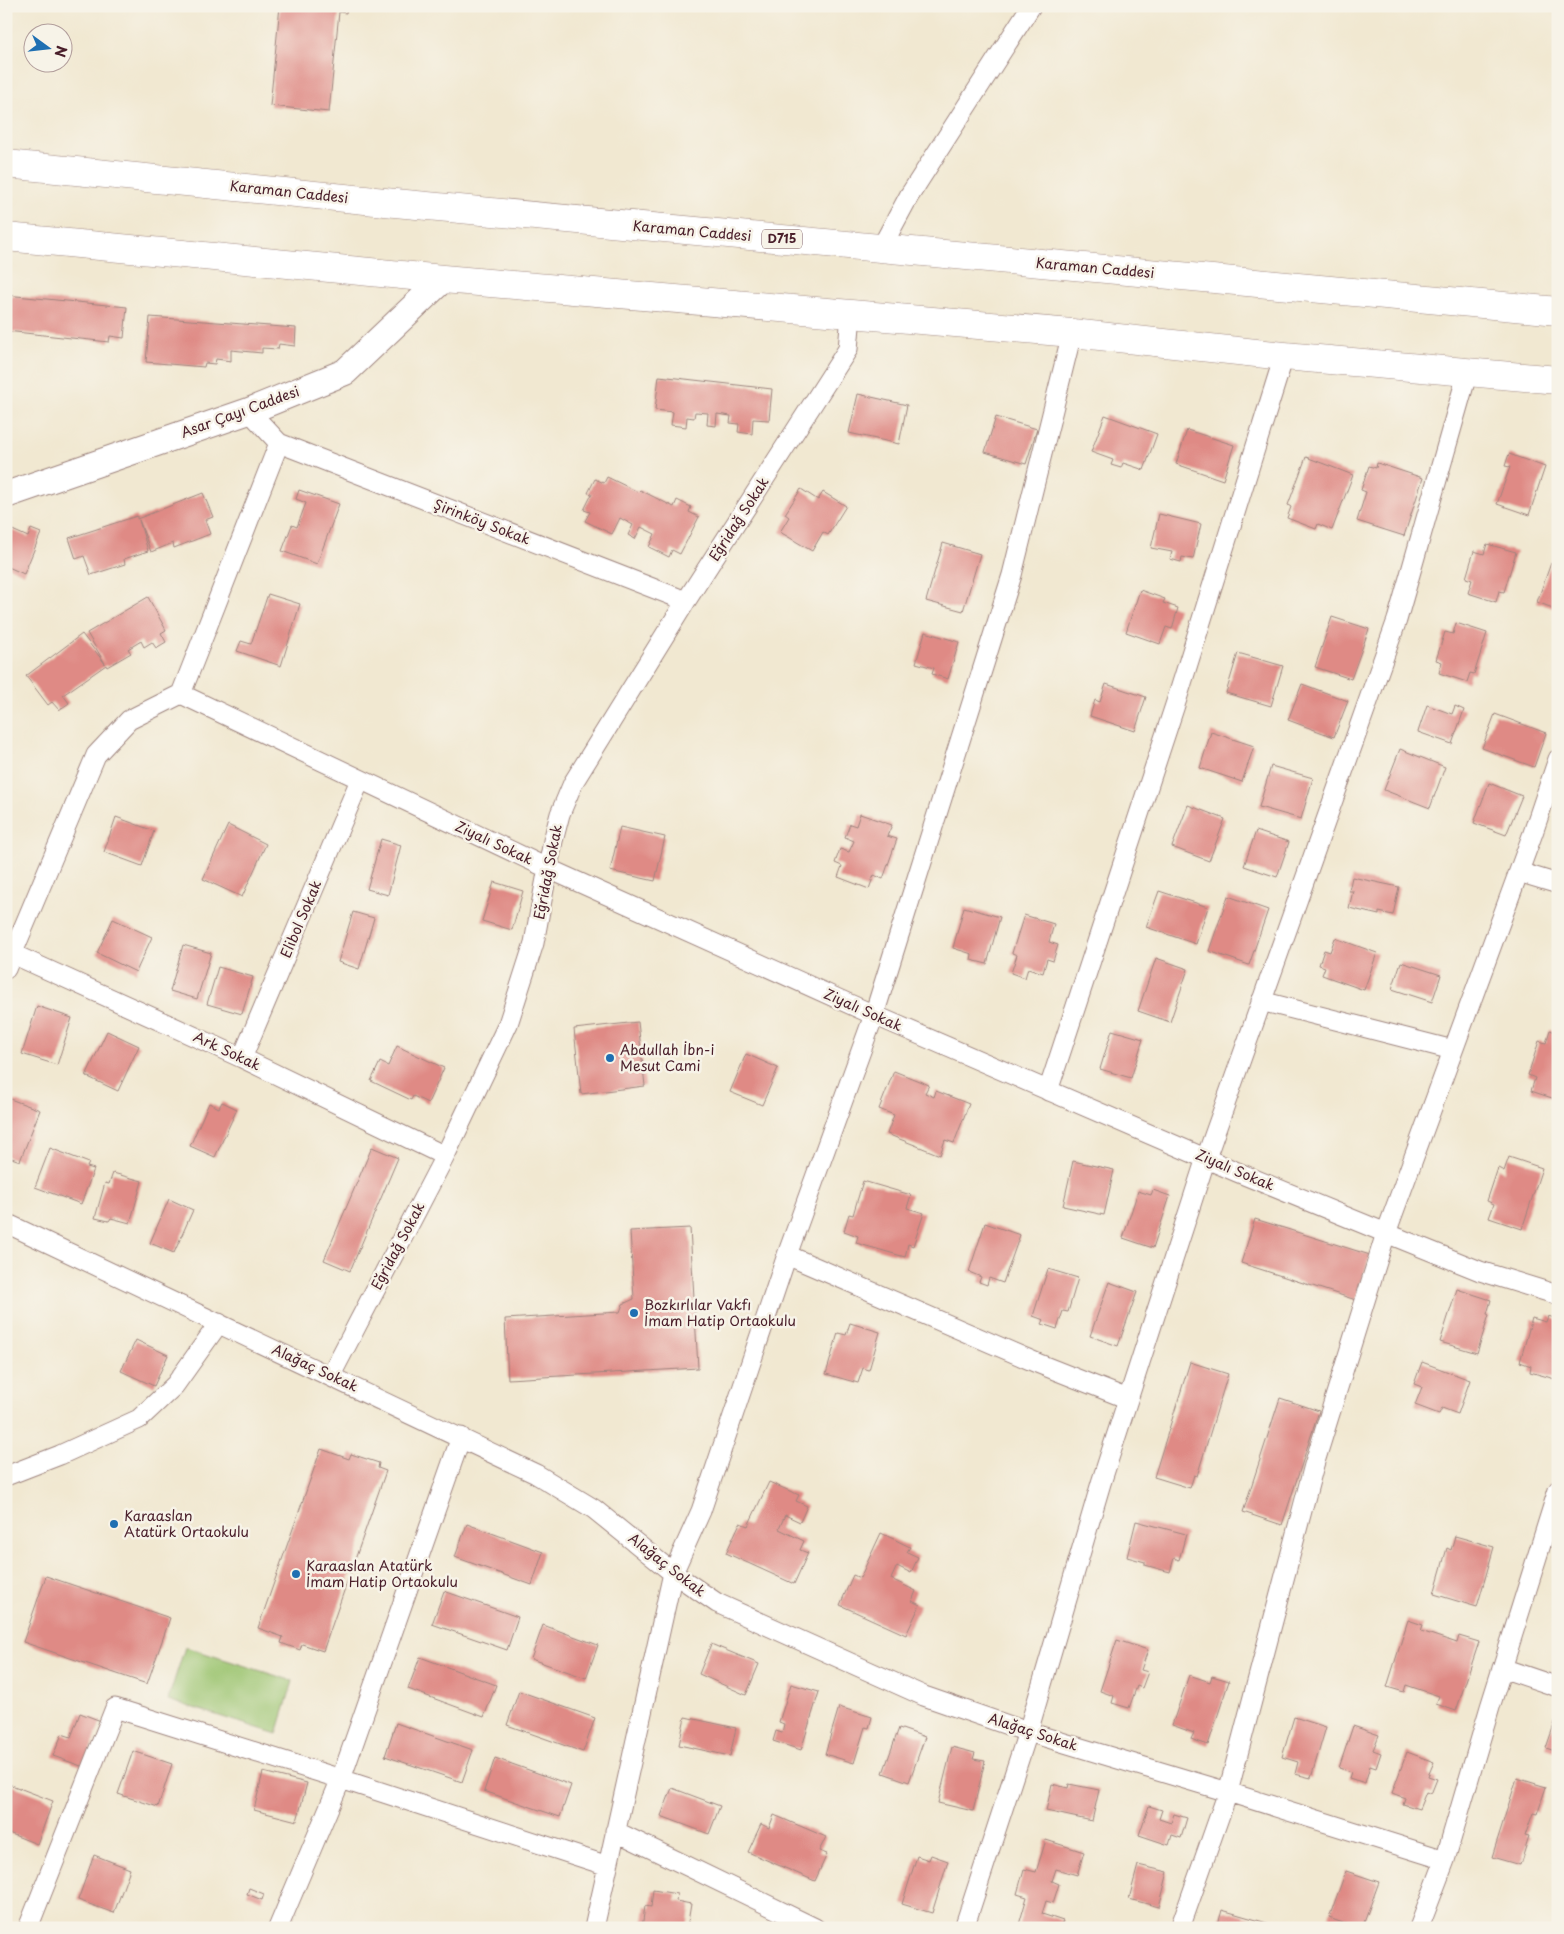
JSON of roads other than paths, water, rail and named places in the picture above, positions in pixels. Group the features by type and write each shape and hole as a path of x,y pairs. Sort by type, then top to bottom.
{"highway":[{"name":"Karaman Caddesi","path":"6,164 386,202 1558,311"},
{"path":"6,237 443,279 1072,334 1284,356 1558,380"}],"street":[{"path":"881,248 909,196 1031,6"},
{"name":"Asar Çayı Caddesi","path":"6,495 248,411 345,372 443,279"},
{"name":"Eğridağ Sokak","path":"331,1376 446,1156 508,1024 534,943 542,906 547,868 560,814 573,783 686,601 848,349 850,315"},
{"path":"594,1928 674,1574 701,1511 787,1255 874,1015 1012,575 1072,334"},
{"path":"1048,1091 1177,699 1284,356"},
{"path":"964,1928 1028,1732 1101,1483 1206,1158 1397,620 1468,371"},
{"path":"8,958 96,755 129,720 181,694 279,443 248,411"},
{"name":"Şirinköy Sokak","path":"279,443 686,601"},
{"name":"Ziyalı Sokak","path":"181,694 547,868 874,1015 1048,1091 1480,1272 1558,1296"},
{"path":"1180,1928 1228,1792 1314,1465 1386,1233 1519,872 1558,759"},
{"name":"Elibol Sokak","path":"242,1058 360,780"},
{"path":"1519,872 1558,884"},
{"name":"Ark Sokak","path":"8,958 242,1058 446,1156"},
{"path":"1261,1001 1453,1050"},
{"name":"Alağaç Sokak","path":"6,1222 461,1436 536,1474 567,1491 618,1527 674,1574 718,1603 924,1696 1028,1732 1445,1860"},
{"path":"787,1255 1037,1363 1128,1399"},
{"path":"6,1476 60,1455 139,1418 175,1385 219,1323"},
{"path":"278,1928 341,1779 461,1436"},
{"path":"1419,1928 1445,1860 1502,1668 1558,1490"},
{"path":"1502,1668 1558,1687"},
{"path":"28,1928 115,1708 608,1866"},
{"path":"616,1831 815,1928"}],"place":[{"name":"Abdullah İbn-i Mesut Cami","path":"610,1058"},
{"name":"Bozkırlılar Vakfı İmam Hatip Ortaokulu","path":"634,1313"},
{"name":"Karaaslan Atatürk Ortaokulu","path":"114,1524"},
{"name":"Karaaslan Atatürk İmam Hatip Ortaokulu","path":"296,1574"}]}
